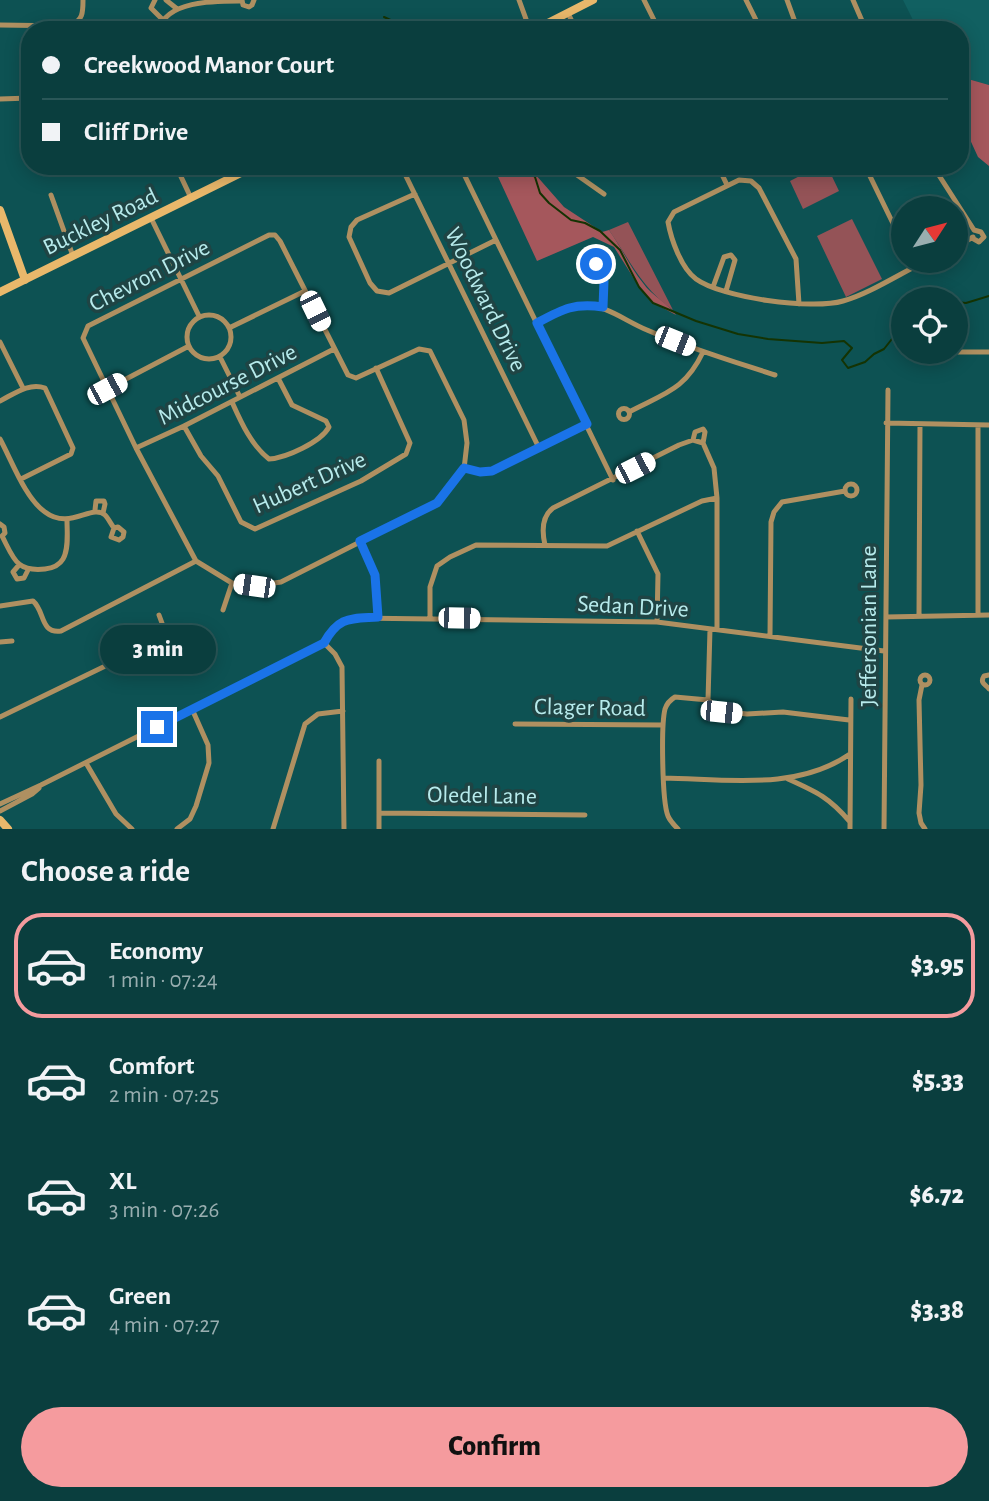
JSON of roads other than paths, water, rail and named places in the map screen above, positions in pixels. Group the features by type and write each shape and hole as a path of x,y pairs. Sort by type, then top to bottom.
{"street":[{"path":"78,21 83,15 83,0"},
{"path":"155,0 151,8 163,20 176,8 199,2 242,1 249,7 254,0"},
{"path":"166,0 176,8"},
{"path":"519,0 528,21"},
{"path":"551,21 593,0"},
{"path":"644,0 654,21"},
{"path":"746,0 756,21"},
{"path":"787,0 795,21"},
{"path":"853,0 862,21"},
{"path":"568,13 572,21"},
{"path":"0,25 21,25"},
{"path":"0,99 21,98"},
{"path":"180,175 191,198"},
{"name":"Buckley Road","path":"0,292 237,175"},
{"name":"Woodward Drive","path":"406,175 539,448"},
{"path":"464,175 613,480"},
{"path":"577,175 604,194"},
{"path":"722,175 727,185"},
{"path":"869,175 891,219"},
{"path":"939,175 974,230 981,232 984,237 979,242 972,238"},
{"path":"799,304 796,259 759,188 751,181 739,180 674,212 668,222 670,234 688,271 696,280 726,291 768,301 799,304 841,302 896,273"},
{"path":"415,194 357,220 351,227 349,237 370,283 377,291 389,293 496,240"},
{"path":"51,195 73,256"},
{"path":"0,210 26,280"},
{"path":"151,218 199,316"},
{"path":"968,240 972,238 974,230"},
{"name":"Chevron Drive","path":"196,561 136,448 83,338 88,326 264,237 275,235 281,241 305,291"},
{"path":"713,287 724,257 731,255 735,260 726,291"},
{"path":"597,271 604,281 603,307"},
{"path":"0,606 33,601 39,606 44,623 52,631 64,630 196,561 232,583 254,586 281,582 437,503 464,468 467,443 464,420 430,351 419,349 352,377 348,375 305,291 229,328"},
{"path":"537,323 567,307 603,307 646,330 775,375"},
{"path":"213,315 224,320 229,328 229,346 220,358 205,359 195,353 187,337 189,328 199,316 213,315"},
{"path":"0,342 23,388"},
{"path":"107,389 190,346"},
{"name":"Midcourse Drive","path":"136,448 334,349"},
{"path":"629,412 681,385 703,352"},
{"path":"968,352 989,352"},
{"path":"220,358 240,397"},
{"name":"Hubert Drive","path":"184,426 201,456 218,476 240,522 255,529 361,481 406,454 410,443 376,368"},
{"path":"232,402 243,426 262,453 270,459 281,458 325,435 328,427 326,421 292,405 278,378"},
{"path":"0,401 23,388 37,385 45,388 73,448 71,454 21,479"},
{"name":"Jeffersonian Lane","path":"884,829 888,390"},
{"path":"464,468 480,472 492,471 587,424"},
{"path":"886,424 989,425"},
{"path":"919,615 920,425"},
{"path":"978,425 978,615"},
{"path":"693,440 695,432 702,429 705,432 703,443 714,468 717,498 714,629 708,700"},
{"path":"0,439 25,491 43,511 67,521 95,510 103,513 114,528"},
{"path":"545,545 542,532 549,511 693,440 703,443"},
{"path":"770,636 771,522 774,512 782,502 845,491"},
{"path":"430,617 430,587 437,566 445,559 476,545 607,546 702,502 717,498"},
{"path":"95,510 96,501 104,501 106,504 103,513"},
{"path":"0,524 5,533 1,536 19,565 28,570 54,567 62,562 66,554 67,521"},
{"path":"637,531 658,574 657,622"},
{"path":"360,541 375,575 378,617"},
{"path":"19,565 13,572 17,579 24,578 28,570"},
{"path":"223,610 232,583"},
{"path":"0,717 159,640 166,634 159,615"},
{"path":"886,617 989,615"},
{"name":"Sedan Drive","path":"41,786 324,643 340,622 355,618 657,622 884,651"},
{"path":"0,642 12,641"},
{"path":"324,643 335,654 342,667 344,829"},
{"path":"989,675 984,676 982,682 989,689"},
{"path":"922,685 919,720 919,826 925,829"},
{"name":"Clager Road","path":"515,724 662,725 665,710 676,697 708,700 721,712 783,712 849,720"},
{"path":"850,826 851,699"},
{"path":"177,829 190,819 209,763 208,745 192,709"},
{"path":"282,829 273,828 305,724 318,714 343,711"},
{"path":"662,725 663,796 667,814 678,829"},
{"path":"664,778 788,779 827,768 850,754"},
{"path":"379,761 379,829"},
{"path":"86,763 116,814 132,829"},
{"path":"788,779 835,804 850,826"},
{"path":"0,804 41,786"},
{"path":"0,811 32,794 41,786"},
{"name":"Oledel Lane","path":"379,813 585,815"},
{"path":"0,821 8,829"},
{"path":"667,829 671,822"}],"waterway":[{"path":"384,17 393,21"},
{"path":"533,175 540,193 549,203 571,220 585,223 600,231 620,250 639,287 653,303 696,321 738,334 822,343 844,341 852,348 842,360 848,368 865,362 884,349 891,340"},
{"path":"968,302 989,296"}]}
